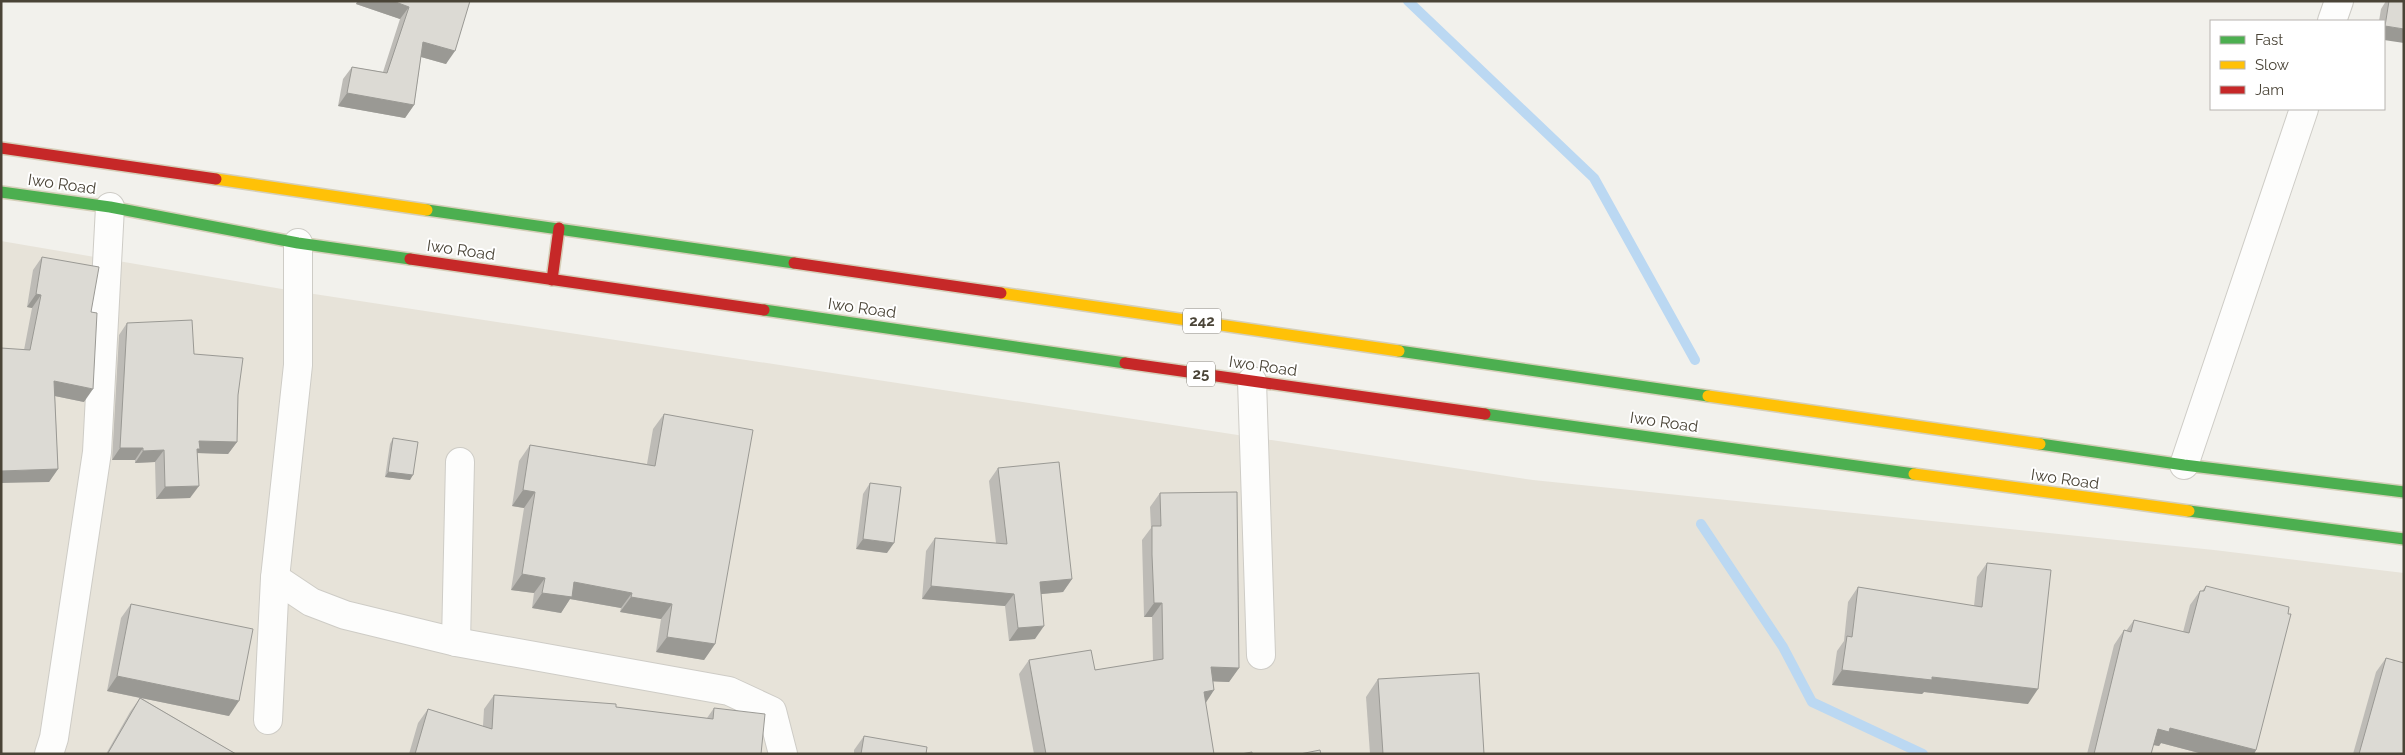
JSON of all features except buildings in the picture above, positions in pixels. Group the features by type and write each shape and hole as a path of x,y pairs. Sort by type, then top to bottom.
{"main road":[{"name":"Iwo Road","path":"1,148 2184,465 2404,492"},
{"name":"Iwo Road","path":"1,192 110,208 298,243 552,280 2091,499 2404,539"},
{"path":"552,280 559,228"}],"street":[{"path":"2332,20 2339,1"},
{"path":"2184,465 2304,110"},
{"path":"49,754 54,738 98,452 110,208"},
{"path":"268,720 274,578 298,365 298,243"},
{"path":"1252,381 1260,656"},
{"path":"456,642 460,462"},
{"path":"274,578 311,602 345,615 456,642 729,691 772,711 783,754"}],"shaded area":[{"path":"1,241 288,290 1533,480 2214,550 2404,573 2404,754 1,754"}],"waterway":[{"path":"1408,1 1594,178 1695,360"},
{"path":"1701,524 1783,647 1812,702 1923,754"}],"traffic: fast":[{"path":"1,192 110,207 298,243 410,259"},
{"path":"427,210 794,263"},
{"path":"764,310 1125,363"},
{"path":"1399,351 1708,396"},
{"path":"1485,414 1914,474"},
{"path":"2040,444 2184,465 2404,492"},
{"path":"2189,511 2404,539"}],"traffic: slow":[{"path":"216,179 427,210"},
{"path":"1001,293 1399,351"},
{"path":"1708,396 2040,444"},
{"path":"1914,474 2189,511"}],"traffic: jam":[{"path":"1,148 216,179"},
{"path":"552,280 559,228"},
{"path":"410,259 764,310"},
{"path":"794,263 1001,293"},
{"path":"1125,363 1485,414"}]}
